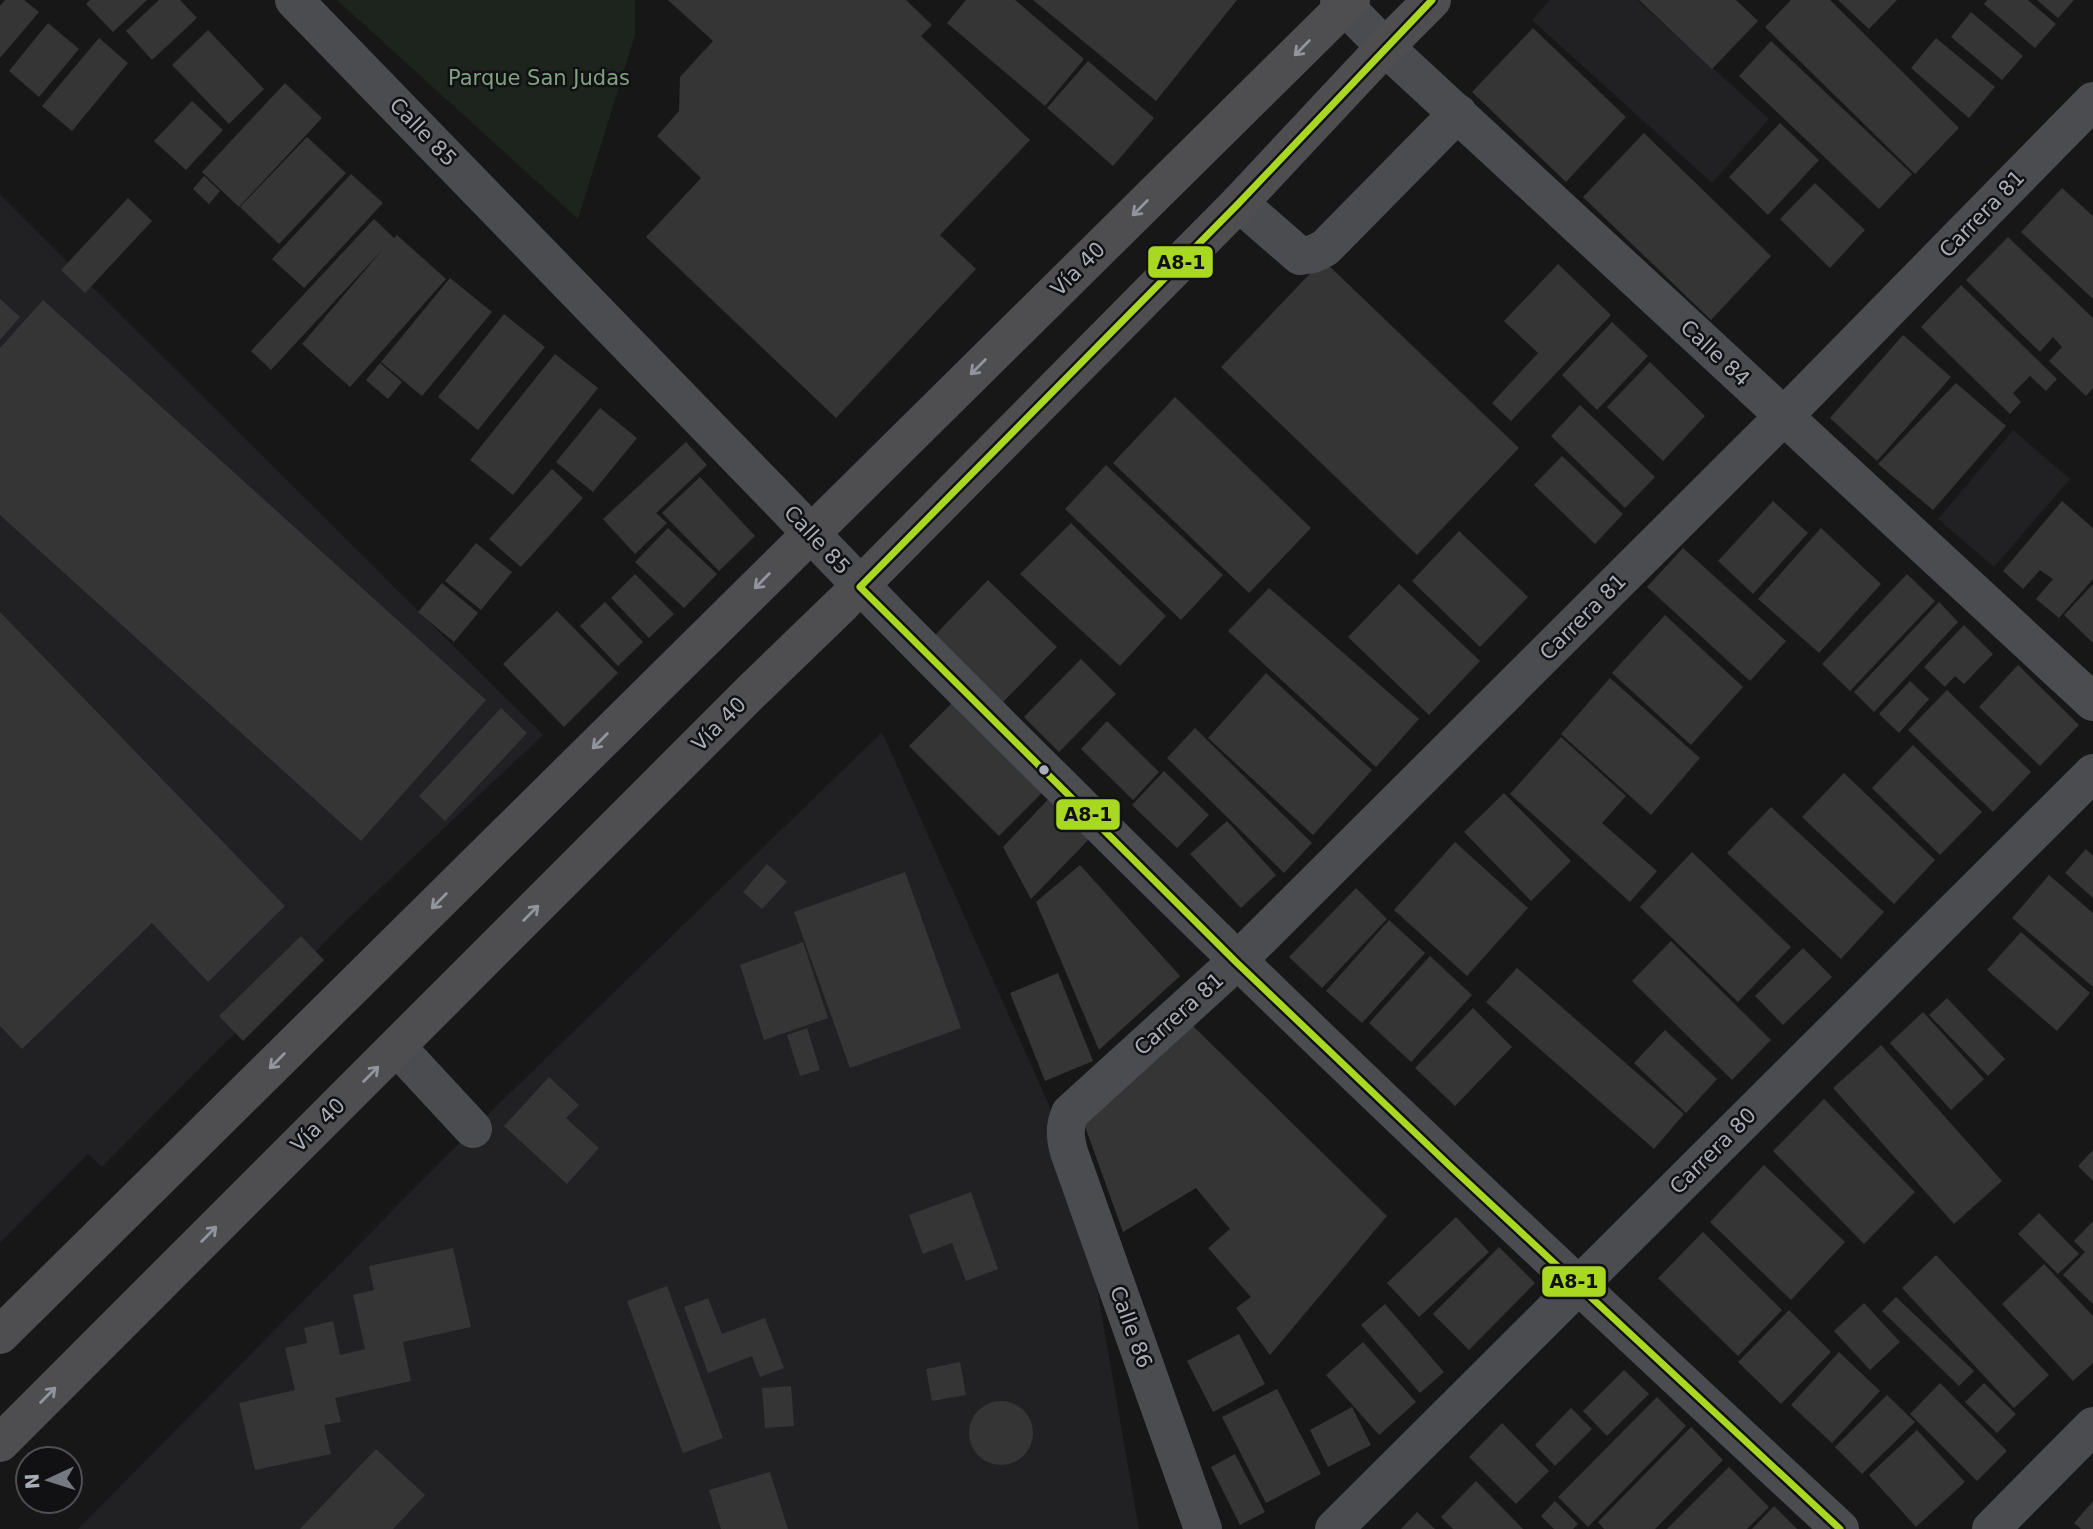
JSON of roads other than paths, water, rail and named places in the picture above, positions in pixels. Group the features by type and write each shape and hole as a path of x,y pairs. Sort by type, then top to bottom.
{"highway":[{"name":"Vía 40","path":"0,1443 754,689 860,587 1239,203 1432,0"},
{"name":"Vía 40","path":"0,1335 1345,2"}],"street":[{"name":"Calle 85","path":"295,0 860,587 1236,962 1840,1529"},
{"name":"Calle 84","path":"1345,2 1385,47 2093,702"},
{"name":"Carrera 81","path":"1065,1124 1070,1113 1236,962 1783,417 2093,101"},
{"path":"1239,203 1300,256 1313,254 1325,248 1458,113"},
{"name":"Carrera 80","path":"1334,1529 2093,773"},
{"path":"397,1047 473,1129"},
{"name":"Calle 86","path":"1065,1124 1069,1152 1203,1529"},
{"path":"1991,1529 2093,1426"}],"park label":[{"name":"Parque San Judas","path":"539,78"}]}
